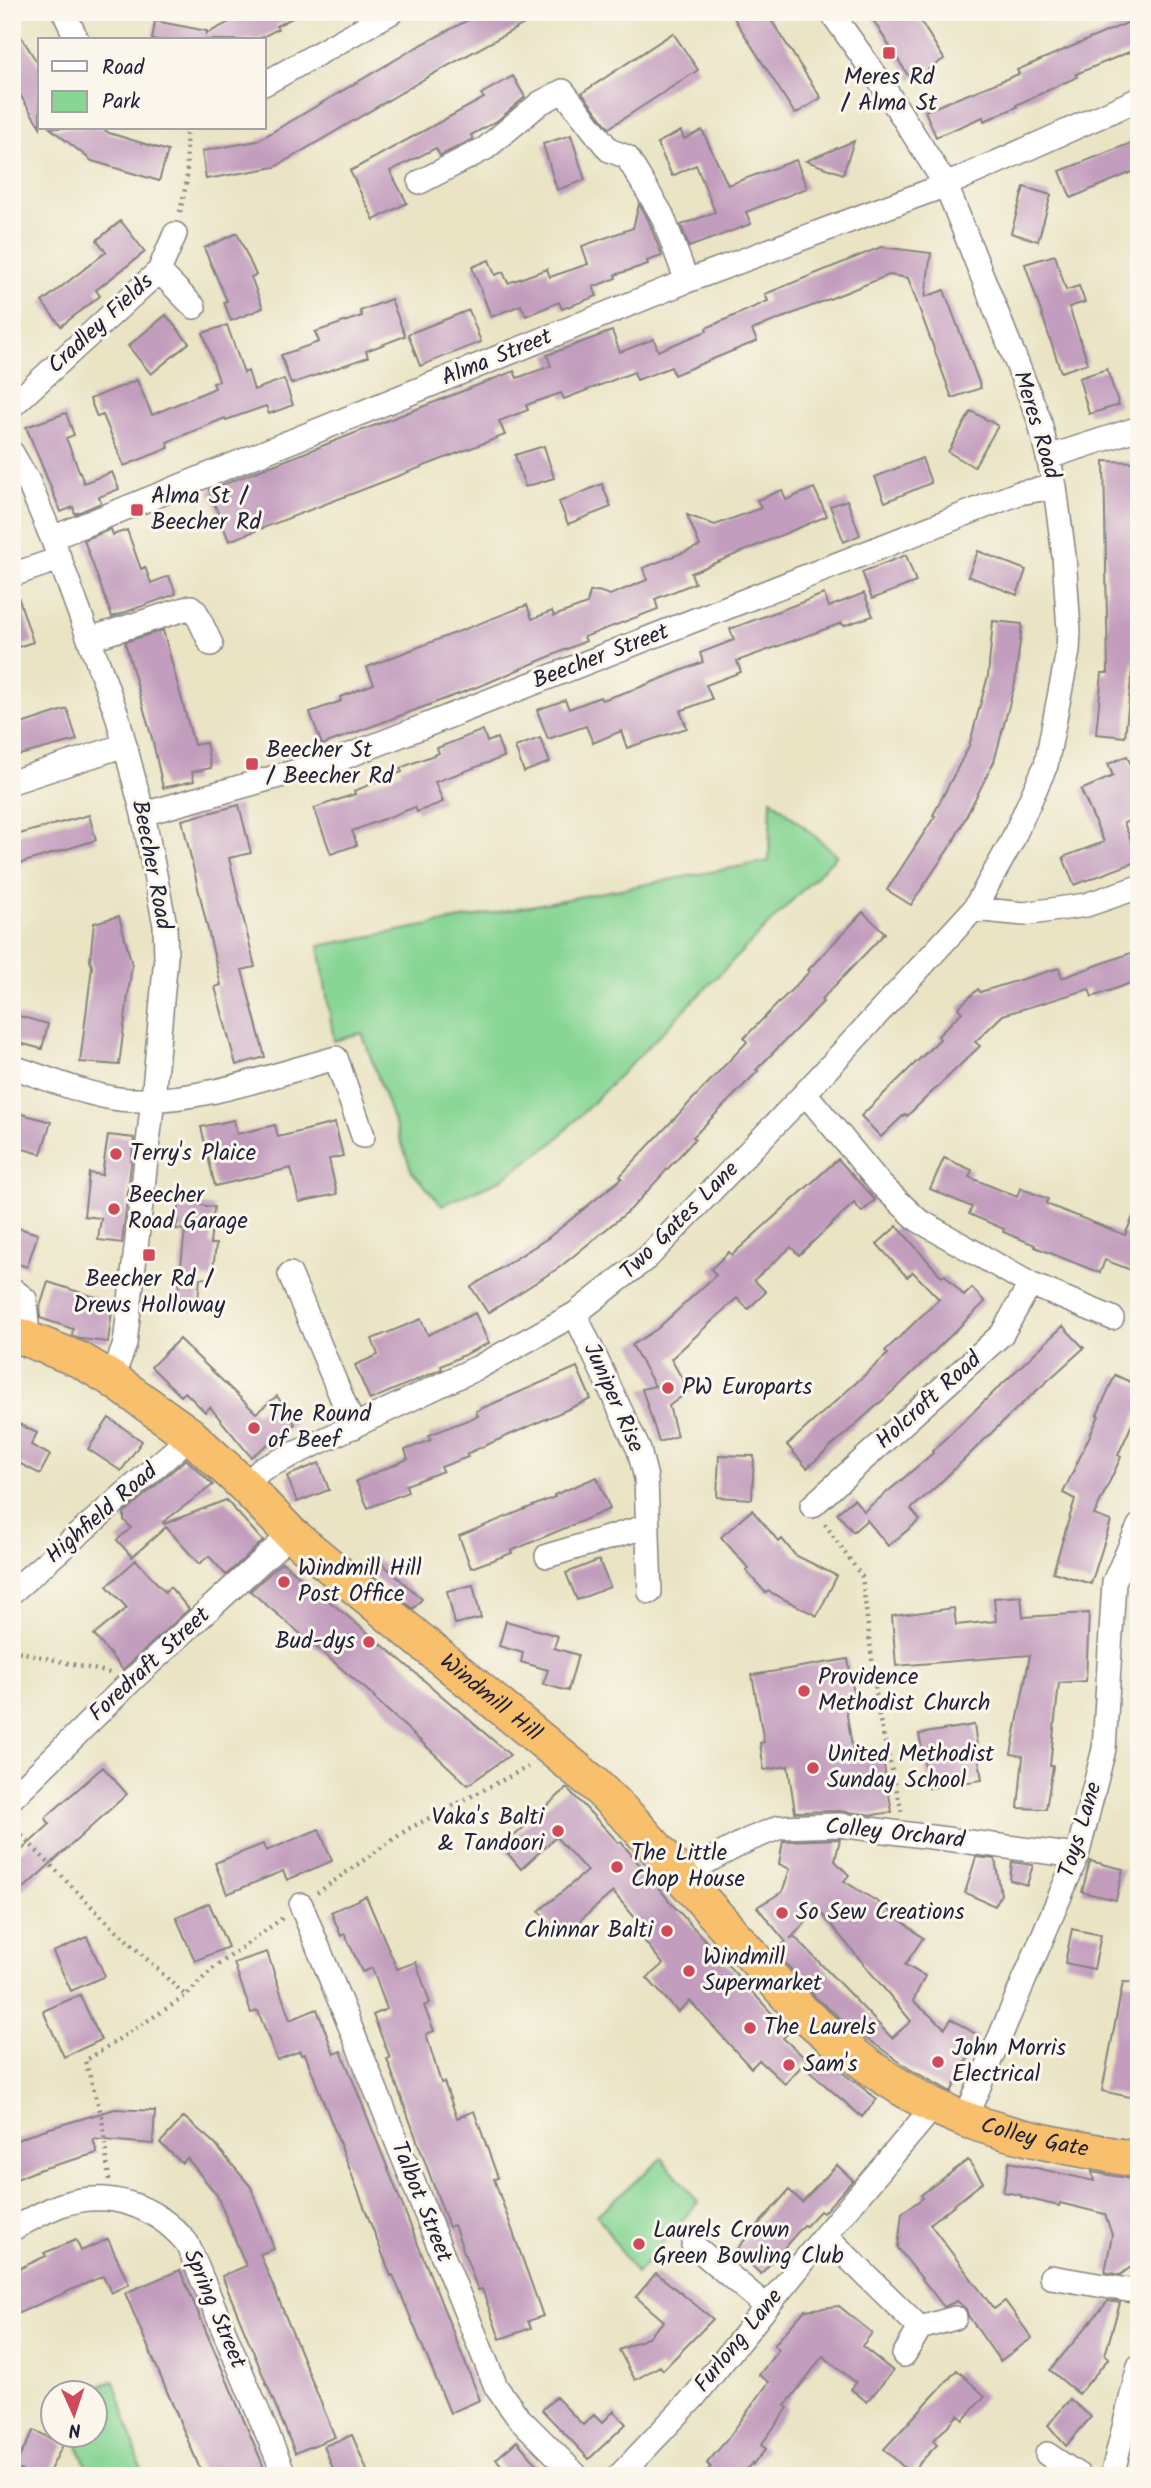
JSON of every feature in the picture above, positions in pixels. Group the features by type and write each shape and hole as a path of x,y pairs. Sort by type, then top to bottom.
{"highway":[{"name":"Windmill Hill","path":"20,1335 80,1360 112,1379 190,1435 291,1534 592,1782 632,1821 802,2012 898,2086 950,2112"},
{"name":"Colley Gate","path":"950,2112 1017,2135 1139,2160"}],"street":[{"path":"64,12 76,38"},
{"path":"266,83 392,12"},
{"name":"Meres Road","path":"831,12 881,83 946,185 1039,419 1055,487 1067,594 1068,652 1045,765 1011,843 974,909"},
{"path":"421,182 486,148 540,103 563,92 609,150 627,157 662,215 687,281"},
{"name":"Alma Street","path":"12,575 55,549 687,281 946,185 1139,99"},
{"name":"Cradley Fields","path":"12,406 159,271 175,234"},
{"name":"Cradley Fields","path":"159,271 194,307"},
{"path":"1049,457 1139,428"},
{"name":"Beecher Road","path":"12,453 28,481 117,715 143,814 165,925 166,957 153,1099 125,1344 112,1379"},
{"name":"Beecher Street","path":"143,814 340,759 1019,493 1055,487"},
{"path":"89,639 191,607 211,644"},
{"path":"12,782 125,745"},
{"path":"974,909 1024,914 1086,905 1139,887"},
{"name":"Two Gates Lane","path":"245,1486 262,1469 479,1367 575,1314 648,1257 806,1093 974,909"},
{"path":"12,1067 90,1092 129,1100 204,1093 336,1058 363,1136"},
{"path":"806,1093 881,1185 918,1220 1030,1283 1112,1318"},
{"path":"290,1274 354,1427"},
{"name":"Holcroft Road","path":"812,1506 1002,1334 1030,1283"},
{"path":"12,1289 24,1299 20,1335"},
{"name":"Juniper Rise","path":"575,1314 639,1450 646,1478 650,1592"},
{"name":"Highfield Road","path":"12,1592 190,1435"},
{"path":"547,1556 648,1526"},
{"name":"Toys Lane","path":"950,2112 1077,1856 1104,1749 1114,1582 1139,1526"},
{"name":"Foredraft Street","path":"12,1798 134,1678 291,1534"},
{"name":"Colley Orchard","path":"681,1875 748,1840 780,1827 839,1825 1077,1856"},
{"name":"Talbot Street","path":"301,1905 496,2387 518,2417 577,2476"},
{"name":"Furlong Lane","path":"619,2476 694,2398 825,2235 950,2112"},
{"name":"Spring Street","path":"12,2229 62,2205 111,2198 152,2213 173,2227 187,2243 285,2476"},
{"path":"825,2235 920,2328"},
{"path":"693,2245 767,2307"},
{"path":"1051,2277 1139,2292"},
{"path":"905,2355 920,2328 955,2318"},
{"path":"1112,2476 1139,2366"},
{"path":"1047,2454 1080,2476"}],"path":[{"path":"175,234 187,180 186,130"},
{"path":"812,1506 862,1577 879,1717 907,1833"},
{"path":"12,1650 134,1678"},
{"path":"12,1826 99,1914 186,1996"},
{"path":"85,2061 102,2117 111,2198"}],"green space":[{"path":"771,799 837,855 552,1144 500,1180 442,1205 412,1172 362,1033 334,1041 319,946 769,861"},
{"name":"Laurels Crown Green Bowling Club","path":"662,2158 698,2202 636,2274 597,2215"},
{"path":"114,2381 144,2476 90,2476 80,2450 108,2450 108,2383"}],"building":[{"path":"249,12 305,12 276,26 278,29 261,38 152,38 155,21 207,31 206,34"},
{"path":"483,12 546,12 431,75 275,167 206,179 202,151 257,141 417,47"},
{"path":"744,12 766,12 821,98 795,114 734,18"},
{"path":"868,12 915,12 944,59 911,80"},
{"path":"12,22 38,64 38,124 12,82"},
{"path":"1129,22 1139,48 1076,74 1077,77 1016,105 1017,107 984,121 983,117 936,137 925,111 1019,74 1017,70"},
{"path":"673,33 698,70 609,128 582,93"},
{"path":"513,76 525,97 497,121 471,135 473,139 440,156 436,148 390,171 407,203 374,220 350,171 484,98 481,94"},
{"path":"53,130 105,130 168,151 159,181 92,161"},
{"path":"702,130 728,185 796,160 807,188 746,212 751,224 689,247 681,225 715,212 696,165 672,176 657,143 681,131 684,139"},
{"path":"571,135 585,180 557,190 543,144"},
{"path":"1139,140 1139,169 1071,198 1060,171"},
{"path":"854,141 843,174 806,161"},
{"path":"1024,187 1051,195 1038,241 1011,233"},
{"path":"639,204 648,219 662,256 647,261 648,264 615,275 616,278 593,287 597,296 562,309 559,302 526,316 521,305 491,317 472,267 489,260 495,275 503,272 508,283 547,269 550,277 588,264 582,246 633,228"},
{"path":"121,221 145,252 96,290 100,296 61,326 42,302 106,252 97,240"},
{"path":"237,233 256,275 251,277 263,308 231,321 224,302 227,301 204,248"},
{"path":"881,247 931,253 925,297 944,290 981,388 952,398 908,278 889,275 752,330 757,341 674,375 671,367 637,380 634,372 564,399 561,393 526,405 528,410 499,421 505,435 229,541 209,490 514,371 517,378 551,366 547,355 612,331 620,352 654,339 658,351 768,301 765,294"},
{"path":"1055,255 1066,290 1079,286 1085,302 1069,307 1088,363 1061,372 1025,264"},
{"path":"391,299 405,336 366,351 368,357 291,384 281,355 319,342 315,332 362,316 360,311"},
{"path":"469,310 481,342 420,366 408,334"},
{"path":"166,315 189,343 151,374 128,346"},
{"path":"227,325 244,373 248,371 254,390 284,379 293,405 269,414 266,406 226,420 225,418 167,442 169,448 124,466 103,415 97,417 90,399 137,380 152,415 215,388 213,383 219,381 203,333"},
{"path":"1107,369 1119,405 1089,414 1079,378"},
{"path":"971,411 998,426 974,467 948,452"},
{"path":"66,413 74,435 66,438 84,483 112,472 119,489 99,497 101,503 75,514 73,507 61,512 26,427"},
{"path":"544,446 554,478 525,487 515,455"},
{"path":"922,458 931,483 885,502 875,477"},
{"path":"1104,461 1136,462 1136,502 1133,502 1135,661 1125,737 1096,734 1102,673 1108,673"},
{"path":"602,484 611,507 568,524 559,502"},
{"path":"814,488 827,516 691,573 695,583 655,599 658,609 584,637 586,641 485,684 322,745 310,712 341,701 340,697 374,684 367,667 527,605 532,619 552,611 554,616 587,604 590,592 598,591 610,595 647,580 643,568 700,546 687,515 715,525 761,508 757,500 782,490 786,500"},
{"path":"847,500 860,535 844,542 830,506"},
{"path":"111,529 113,535 127,530 141,569 145,567 151,583 169,576 176,594 112,617 84,540"},
{"path":"978,551 1026,570 1017,595 968,576"},
{"path":"906,555 916,582 872,599 862,572"},
{"path":"12,590 16,590 33,642 12,649"},
{"path":"864,593 873,616 843,626 842,623 737,661 741,672 706,685 712,699 680,711 687,728 627,748 621,731 593,743 586,726 548,739 537,710 565,700 569,709 600,697 602,700 638,688 703,662 700,653 734,640 730,629 824,594 829,607"},
{"path":"993,621 1022,624 1015,683 994,762 953,842 911,905 887,890 935,816 933,815 969,746 988,676"},
{"path":"163,630 194,745 206,743 211,768 192,772 194,781 163,788 125,642"},
{"path":"67,709 77,740 12,757 12,727"},
{"path":"483,730 487,742 497,738 504,757 435,782 443,802 417,812 415,807 352,831 357,845 331,854 314,808 355,794 354,791 402,772 400,768 439,753 437,748"},
{"path":"540,738 550,762 524,772 515,747"},
{"path":"1127,756 1139,782 1139,817 1124,823 1139,861 1074,885 1063,857 1104,842 1081,790 1113,776 1108,764"},
{"path":"239,805 251,853 229,858 255,967 242,970 265,1057 236,1065 215,987 221,985 182,820"},
{"path":"89,815 96,840 12,866 12,836"},
{"path":"863,912 885,933 821,1000 823,1002 693,1137 695,1139 631,1209 560,1267 488,1313 471,1287 548,1238 622,1178 620,1176 747,1042 744,1038"},
{"path":"119,916 132,965 119,1065 80,1062 92,967 90,960 94,923"},
{"path":"1139,950 1139,980 1092,997 1089,989 1003,1015 975,1042 980,1046 907,1116 905,1114 881,1137 861,1116 940,1039 938,1036 962,1012 958,1008 978,989 980,992 1059,968 1062,978"},
{"path":"15,1015 48,1024 42,1049 12,1041"},
{"path":"15,1112 51,1122 41,1154 12,1146 12,1122"},
{"path":"234,1120 237,1134 275,1125 278,1137 335,1123 343,1156 329,1159 337,1194 299,1202 291,1168 215,1186 201,1127"},
{"path":"108,1135 134,1138 122,1243 98,1240 101,1218 84,1216 89,1173 102,1175"},
{"path":"944,1158 972,1170 969,1177 1017,1197 1020,1188 1048,1199 1046,1204 1125,1235 1139,1203 1139,1273 1105,1260 1100,1273 1035,1247 1003,1232 1004,1229 969,1214 972,1207 930,1189"},
{"path":"838,1159 875,1200 862,1212 854,1203 799,1255 791,1247 754,1280 766,1292 748,1309 737,1298 671,1359 689,1391 669,1406 677,1436 659,1442 642,1389 655,1386 632,1345 657,1329 716,1275 711,1269 729,1252 732,1255"},
{"path":"180,1202 214,1207 210,1244 216,1244 212,1279 200,1278 197,1312 176,1310 185,1230 176,1229"},
{"path":"12,1226 38,1234 27,1267 12,1262"},
{"path":"897,1226 942,1277 945,1275 964,1296 972,1288 985,1302 902,1383 807,1468 787,1445 888,1354 885,1351 939,1299 913,1272 907,1277 877,1244"},
{"path":"48,1282 113,1303 108,1342 81,1339 72,1335 73,1329 40,1318 40,1307"},
{"path":"475,1313 489,1343 441,1366 442,1369 370,1400 355,1365 378,1355 372,1339 421,1319 428,1335"},
{"path":"1063,1326 1084,1348 911,1509 920,1520 888,1546 867,1520 853,1532 837,1513 854,1499 864,1511 898,1483 933,1453 932,1451"},
{"path":"179,1339 256,1413 277,1396 295,1424 251,1457 210,1407 205,1412 185,1392 181,1396 151,1367"},
{"path":"577,1367 591,1399 466,1454 468,1457 441,1467 443,1471 406,1485 408,1492 368,1508 356,1481 408,1459 405,1450 431,1440 429,1435 478,1416 476,1411"},
{"path":"1115,1375 1139,1386 1139,1409 1118,1455 1121,1457 1094,1515 1111,1521 1091,1584 1053,1572 1075,1499 1063,1493"},
{"path":"109,1418 142,1441 121,1471 88,1449"},
{"path":"19,1424 37,1433 31,1445 50,1455 40,1474 21,1464 12,1481 12,1435"},
{"path":"719,1455 754,1456 752,1499 717,1497"},
{"path":"186,1459 213,1485 163,1522 164,1524 226,1500 263,1541 226,1575 209,1556 199,1564 166,1527 132,1557 117,1540 131,1528 124,1520 124,1513"},
{"path":"319,1463 329,1490 297,1502 287,1476"},
{"path":"597,1477 610,1509 511,1551 512,1553 471,1568 459,1536"},
{"path":"752,1510 779,1542 782,1539 795,1555 837,1576 817,1616 768,1591 766,1593 721,1537"},
{"path":"376,1558 422,1599 413,1609 366,1570"},
{"path":"136,1560 165,1592 170,1587 189,1609 123,1670 94,1635 127,1608 107,1586"},
{"path":"599,1560 610,1587 577,1600 566,1573"},
{"path":"282,1562 510,1755 468,1785 375,1697 250,1591"},
{"path":"473,1585 481,1618 455,1624 447,1591"},
{"path":"1021,1596 1023,1617 1089,1613 1086,1681 1059,1683 1050,1766 1053,1766 1046,1809 1018,1808 1023,1756 1011,1754 1030,1655 896,1666 892,1616 954,1608 956,1625 996,1621 994,1598"},
{"path":"506,1621 558,1636 554,1648 578,1655 568,1691 543,1684 548,1670 521,1662 523,1653 499,1646"},
{"path":"848,1659 856,1707 846,1709 854,1759 882,1754 892,1812 873,1815 839,1811 795,1812 788,1766 764,1770 760,1743 764,1742 752,1675"},
{"path":"974,1725 982,1780 929,1788 919,1734"},
{"path":"103,1767 127,1794 12,1899 12,1859 50,1824 45,1818"},
{"path":"567,1788 619,1843 621,1842 671,1903 789,2032 783,2038 807,2060 785,2084 759,2060 751,2068 690,2001 678,2012 647,1978 663,1964 641,1937 647,1932 613,1892 561,1937 539,1911 587,1871 556,1837 521,1869 502,1847"},
{"path":"319,1829 332,1861 287,1880 283,1871 227,1894 215,1863 263,1844 266,1851"},
{"path":"840,1839 835,1861 849,1875 844,1881 881,1904 923,1938 905,1965 925,1976 913,2001 945,2028 951,2019 979,2036 951,2092 911,2070 852,2028 816,1998 774,1950 786,1942 757,1907 782,1892 790,1869 779,1864 783,1841","holes":["818,1909 911,2021 892,2038 794,1936 790,1939"]},
{"path":"976,1857 995,1859 1001,1894 995,1906 965,1893"},
{"path":"1090,1861 1123,1869 1116,1900 1082,1892"},
{"path":"1012,1862 1033,1865 1027,1885 1010,1880"},
{"path":"366,1896 397,1969 416,1962 430,2003 424,2006 434,2031 426,2034 441,2083 444,2082 457,2118 474,2111 498,2178 494,2179 543,2316 528,2321 531,2328 500,2339 454,2225 449,2227 387,2059 390,2058 373,2015 387,2009 372,1968 362,1972 345,1934 341,1936 331,1912"},
{"path":"209,1903 228,1947 195,1961 176,1917"},
{"path":"1072,1929 1101,1935 1094,1969 1065,1963"},
{"path":"87,1937 105,1976 71,1991 53,1952"},
{"path":"267,1952 290,2020 317,2009 334,2054 341,2051 480,2400 450,2413 393,2275 391,2276 305,2054 301,2055 300,2051 277,2060 258,2011 251,2013 234,1963"},
{"path":"1123,1982 1139,1983 1139,2099 1102,2091"},
{"path":"80,1995 101,2040 64,2057 43,2011"},
{"path":"822,2057 877,2099 862,2117 810,2072"},
{"path":"115,2109 155,2111 153,2144 93,2139 97,2153 38,2170 12,2181 12,2142"},
{"path":"184,2117 214,2143 251,2187 274,2249 260,2254 335,2437 295,2453 222,2276 246,2266 217,2195 187,2158 182,2163 160,2143"},
{"path":"968,2160 983,2182 930,2224 994,2309 1005,2301 1032,2338 1000,2361 965,2308 957,2301 944,2307 898,2248 902,2213 923,2198 921,2195"},
{"path":"1009,2162 1094,2181 1092,2172 1137,2180 1139,2210 1133,2211 1139,2227 1139,2261 1120,2275 1105,2272 1112,2235 1105,2214 1003,2192"},
{"path":"837,2165 853,2180 823,2213 820,2211 804,2225 761,2274 735,2251 789,2190 802,2202"},
{"path":"108,2239 129,2284 111,2293 103,2276 12,2316 12,2272 46,2256 44,2253 76,2240 81,2251"},
{"path":"180,2270 267,2476 203,2476 125,2293"},
{"path":"656,2273 713,2319 663,2370 660,2366 635,2380 619,2350 647,2338 664,2321 636,2297"},
{"path":"1108,2301 1120,2303 1105,2355 1109,2358 1079,2394 1050,2370"},
{"path":"839,2306 872,2333 862,2346 893,2371 867,2402 851,2389 856,2383 823,2356 785,2406 788,2408 761,2445 766,2449 753,2465 752,2463 740,2476 702,2476 711,2467 707,2463 769,2382 759,2375 779,2349 774,2345 805,2310"},
{"path":"957,2370 985,2396 963,2420 958,2415 933,2441 937,2445 910,2473 884,2449"},
{"path":"556,2397 583,2425 594,2415 602,2423 614,2411 626,2424 589,2459 542,2410"},
{"path":"1070,2399 1091,2417 1066,2446 1048,2425"},
{"path":"34,2430 38,2432 38,2450 60,2450 47,2476 31,2476 14,2467"},
{"path":"352,2435 369,2476 336,2476 324,2446"},
{"path":"517,2441 547,2476 510,2476 496,2459"}],"place":[{"name":"Meres Rd / Alma St","path":"889,53"},
{"name":"Alma St / Beecher Rd","path":"137,510"},
{"name":"Beecher St / Beecher Rd","path":"252,764"},
{"name":"Terry's Plaice","path":"116,1154"},
{"name":"Beecher Road Garage","path":"114,1209"},
{"name":"Beecher Rd / Drews Holloway","path":"149,1255"},
{"name":"PW Europarts","path":"668,1388"},
{"name":"The Round of Beef","path":"254,1428"},
{"name":"Windmill Hill Post Office","path":"284,1582"},
{"name":"Bud-dys","path":"369,1642"},
{"name":"Providence Methodist Church","path":"804,1691"},
{"name":"United Methodist Sunday School","path":"813,1768"},
{"name":"Vaka's Balti & Tandoori","path":"558,1831"},
{"name":"The Little Chop House","path":"617,1867"},
{"name":"So Sew Creations","path":"782,1913"},
{"name":"Chinnar Balti","path":"667,1931"},
{"name":"Windmill Supermarket","path":"689,1971"},
{"name":"The Laurels","path":"750,2028"},
{"name":"John Morris Electrical","path":"938,2062"},
{"name":"Sam's","path":"789,2065"},
{"name":"Laurels Crown Green Bowling Club","path":"639,2244"}]}
